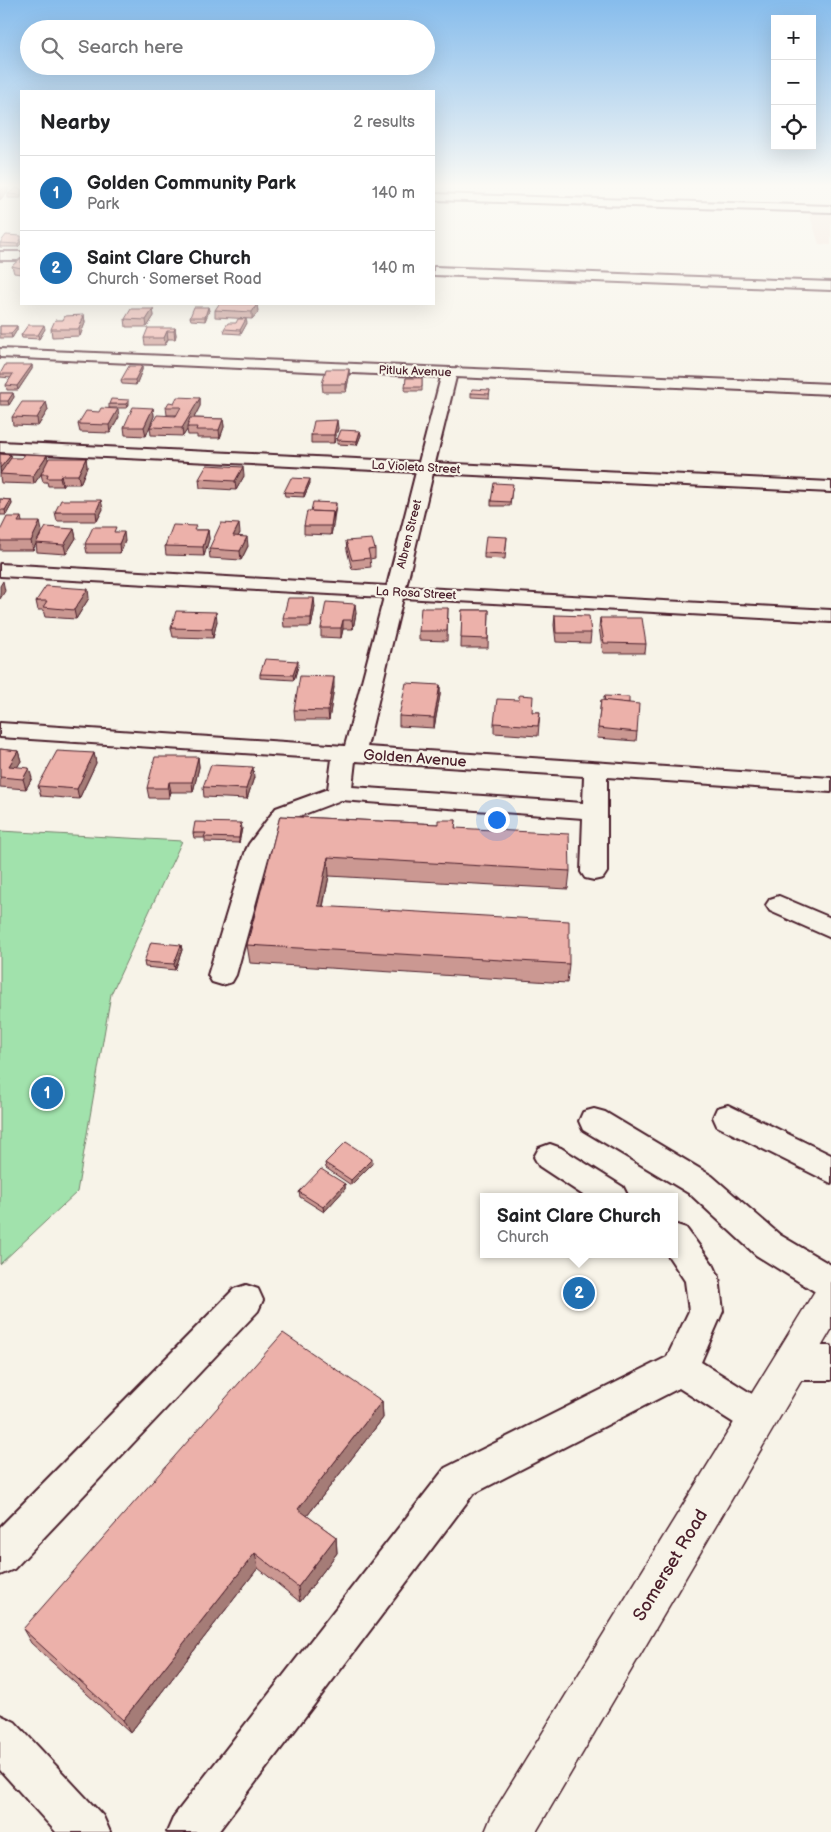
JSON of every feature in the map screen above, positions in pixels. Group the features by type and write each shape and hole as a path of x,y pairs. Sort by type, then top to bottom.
{"main road":[{"name":"Somerset Road","path":"509,1832 831,1297"}],"street":[{"path":"435,271 831,286"},
{"name":"Pitluk Avenue","path":"0,353 831,389"},
{"name":"Albren Street","path":"338,793 394,592 450,372"},
{"name":"La Violeta Street","path":"0,447 831,487"},
{"name":"La Rosa Street","path":"0,570 831,616"},
{"name":"Golden Avenue","path":"0,730 831,785"},
{"path":"594,872 596,770"},
{"path":"222,975 258,850 285,813 338,793 595,811"},
{"path":"779,905 831,929"},
{"path":"728,1116 831,1170"},
{"path":"594,1121 701,1185 768,1245 831,1283"},
{"path":"550,1157 606,1193"},
{"path":"190,1832 459,1481 680,1370 706,1311 702,1277 678,1244"},
{"path":"0,1555 246,1300"},
{"path":"791,1363 831,1363"},
{"path":"680,1370 758,1418"},
{"path":"0,1736 87,1832"}],"green space":[{"path":"0,831 182,841 111,994 77,1192 0,1264"}],"building":[{"path":"218,305 256,305 252,312 215,310"},
{"path":"194,307 208,307 205,317 190,317"},
{"path":"131,309 153,309 146,320 125,319"},
{"path":"84,315 79,329 51,329 55,320 63,320 65,316"},
{"path":"238,319 246,319 240,330 224,329 228,323 236,323"},
{"path":"28,325 44,325 38,335 21,335"},
{"path":"0,326 17,326 11,334 0,334"},
{"path":"148,328 175,328 174,331 167,331 164,338 144,338"},
{"path":"5,365 32,365 17,386 6,385 13,374 0,374"},
{"path":"129,366 142,366 135,380 121,380"},
{"path":"326,369 349,369 346,384 322,384"},
{"path":"406,378 422,378 422,387 405,387"},
{"path":"472,389 490,390 489,394 471,393"},
{"path":"0,393 13,393 8,401 0,401"},
{"path":"177,397 200,398 182,428 150,427 157,415 176,416 181,407 166,407 169,402 174,403"},
{"path":"111,399 129,400 126,404 109,404"},
{"path":"22,402 46,402 37,418 12,417"},
{"path":"133,407 153,408 144,427 124,427"},
{"path":"101,408 118,409 109,425 78,424 86,411 99,412"},
{"path":"190,418 223,419 219,430 196,430 197,427 187,427"},
{"path":"337,420 334,435 311,435 314,421"},
{"path":"341,430 360,431 357,441 337,440"},
{"path":"0,454 11,455 0,468"},
{"path":"25,454 47,455 33,476 0,474 11,458 22,458"},
{"path":"49,458 86,458 78,475 61,475 60,478 47,478 48,474 41,474"},
{"path":"207,465 243,467 235,481 199,479"},
{"path":"291,478 310,479 304,493 284,492"},
{"path":"494,483 513,484 510,502 491,501"},
{"path":"0,499 11,500 5,510 0,510"},
{"path":"61,500 101,500 96,512 55,512"},
{"path":"313,502 336,503 334,515 333,512 311,511"},
{"path":"307,511 333,512 331,526 304,526"},
{"path":"7,517 21,517 18,522 40,522 31,541 0,541 0,531"},
{"path":"221,523 239,524 233,536 247,537 240,551 209,549"},
{"path":"173,525 196,526 194,530 208,530 203,547 165,546"},
{"path":"46,527 74,529 64,545 36,543"},
{"path":"93,527 116,527 114,532 124,532 119,544 85,544"},
{"path":"486,536 507,537 505,554 484,553"},
{"path":"372,539 375,549 368,550 370,558 352,560 346,541"},
{"path":"46,586 88,589 74,610 43,607 47,601 36,601"},
{"path":"288,598 314,598 311,618 283,618"},
{"path":"326,602 355,604 352,620 343,620 341,628 321,628"},
{"path":"421,608 448,608 447,631 419,631"},
{"path":"462,610 489,610 488,639 461,638"},
{"path":"176,611 216,612 212,629 171,628"},
{"path":"555,615 589,616 591,633 556,633"},
{"path":"600,618 642,618 646,644 604,643"},
{"path":"265,659 298,661 293,675 260,674"},
{"path":"300,676 334,677 328,711 294,710"},
{"path":"406,683 440,685 434,718 399,716"},
{"path":"519,695 533,696 532,712 540,712 538,726 494,723 497,699 519,700"},
{"path":"604,696 629,697 629,703 605,701"},
{"path":"601,700 639,704 637,732 598,728"},
{"path":"0,749 18,751 9,766 29,768 23,779 0,777"},
{"path":"57,751 94,753 77,789 38,786"},
{"path":"155,757 198,757 192,782 169,782 168,788 147,788"},
{"path":"211,765 253,767 246,789 203,787"},
{"path":"280,816 438,824 438,820 456,820 455,828 569,834 570,871 328,857 318,906 569,921 569,964 247,945"},
{"path":"195,822 241,823 239,838 204,837 206,833 193,833"},
{"path":"151,942 181,945 174,964 144,962"},
{"path":"346,1142 372,1159 351,1180 325,1163"},
{"path":"321,1169 345,1184 323,1207 299,1192"},
{"path":"283,1333 382,1401 298,1509 336,1537 298,1587 255,1553 123,1720 23,1629"}],"place":[{"name":"Golden Community Park","path":"47,1093"},
{"name":"Saint Clare Church","path":"579,1293"}]}
